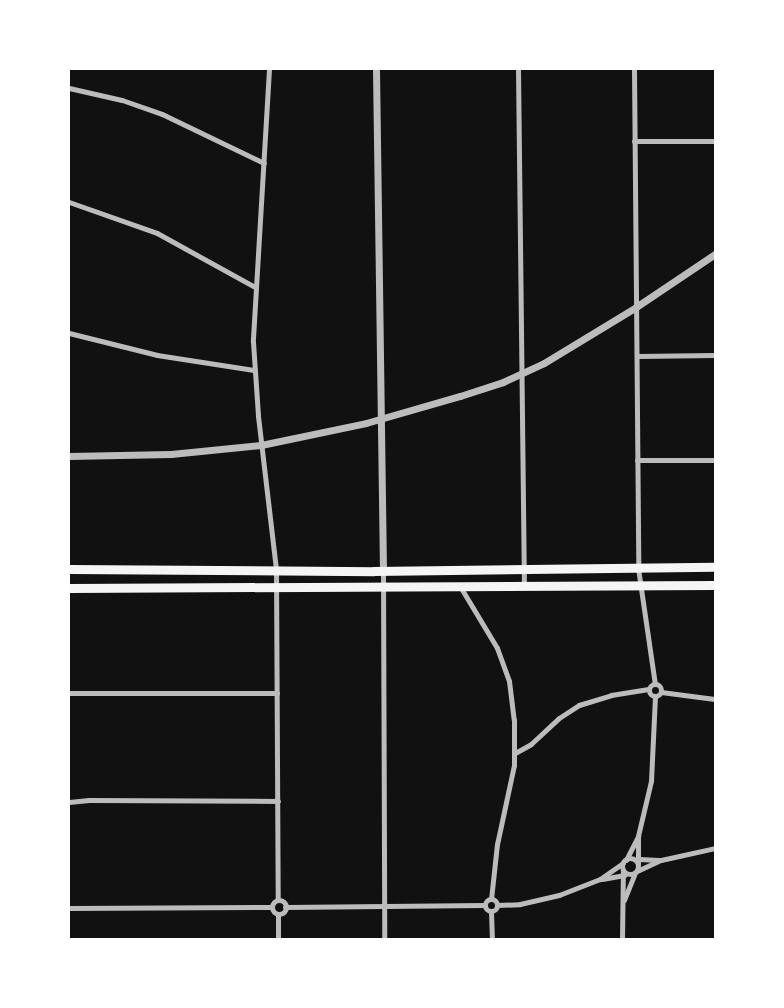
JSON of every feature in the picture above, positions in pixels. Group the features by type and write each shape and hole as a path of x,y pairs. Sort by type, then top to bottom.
{"main road":[{"path":"69,569 383,570 715,567"},
{"path":"69,588 461,588 715,585"}],"street":[{"path":"69,908 272,907 278,900 276,570 254,370 255,287 268,69"},
{"path":"376,69 383,570 384,939"},
{"path":"518,69 524,586"},
{"path":"634,69 638,568 655,684"},
{"path":"69,88 122,100 162,114 264,163"},
{"path":"634,141 715,141"},
{"path":"69,202 157,233 255,287"},
{"path":"69,456 171,454 261,445 381,420 521,374 636,307 715,254"},
{"path":"69,333 157,355 254,370"},
{"path":"637,356 715,355"},
{"path":"637,460 715,460"},
{"path":"285,907 484,905 491,899 495,854 515,753 514,720 506,671 493,639 461,588"},
{"path":"515,753 531,744 559,718 579,705 611,695 649,689 655,684"},
{"path":"655,684 660,686 661,692"},
{"path":"649,689 650,694 656,697"},
{"path":"623,901 637,865 638,836 653,771 656,697 661,692"},
{"path":"661,692 715,699"},
{"path":"69,693 277,693"},
{"path":"69,802 89,800 278,801"},
{"path":"600,879 624,861 638,836"},
{"path":"492,939 491,912 497,905 548,898 624,873 637,865 715,848"},
{"path":"624,861 637,865 661,860"},
{"path":"622,939 624,861"},
{"path":"491,899 497,905"},
{"path":"278,900 283,901 285,907 283,912 278,914"},
{"path":"484,905 491,912"},
{"path":"272,907 278,914 278,939"}]}
